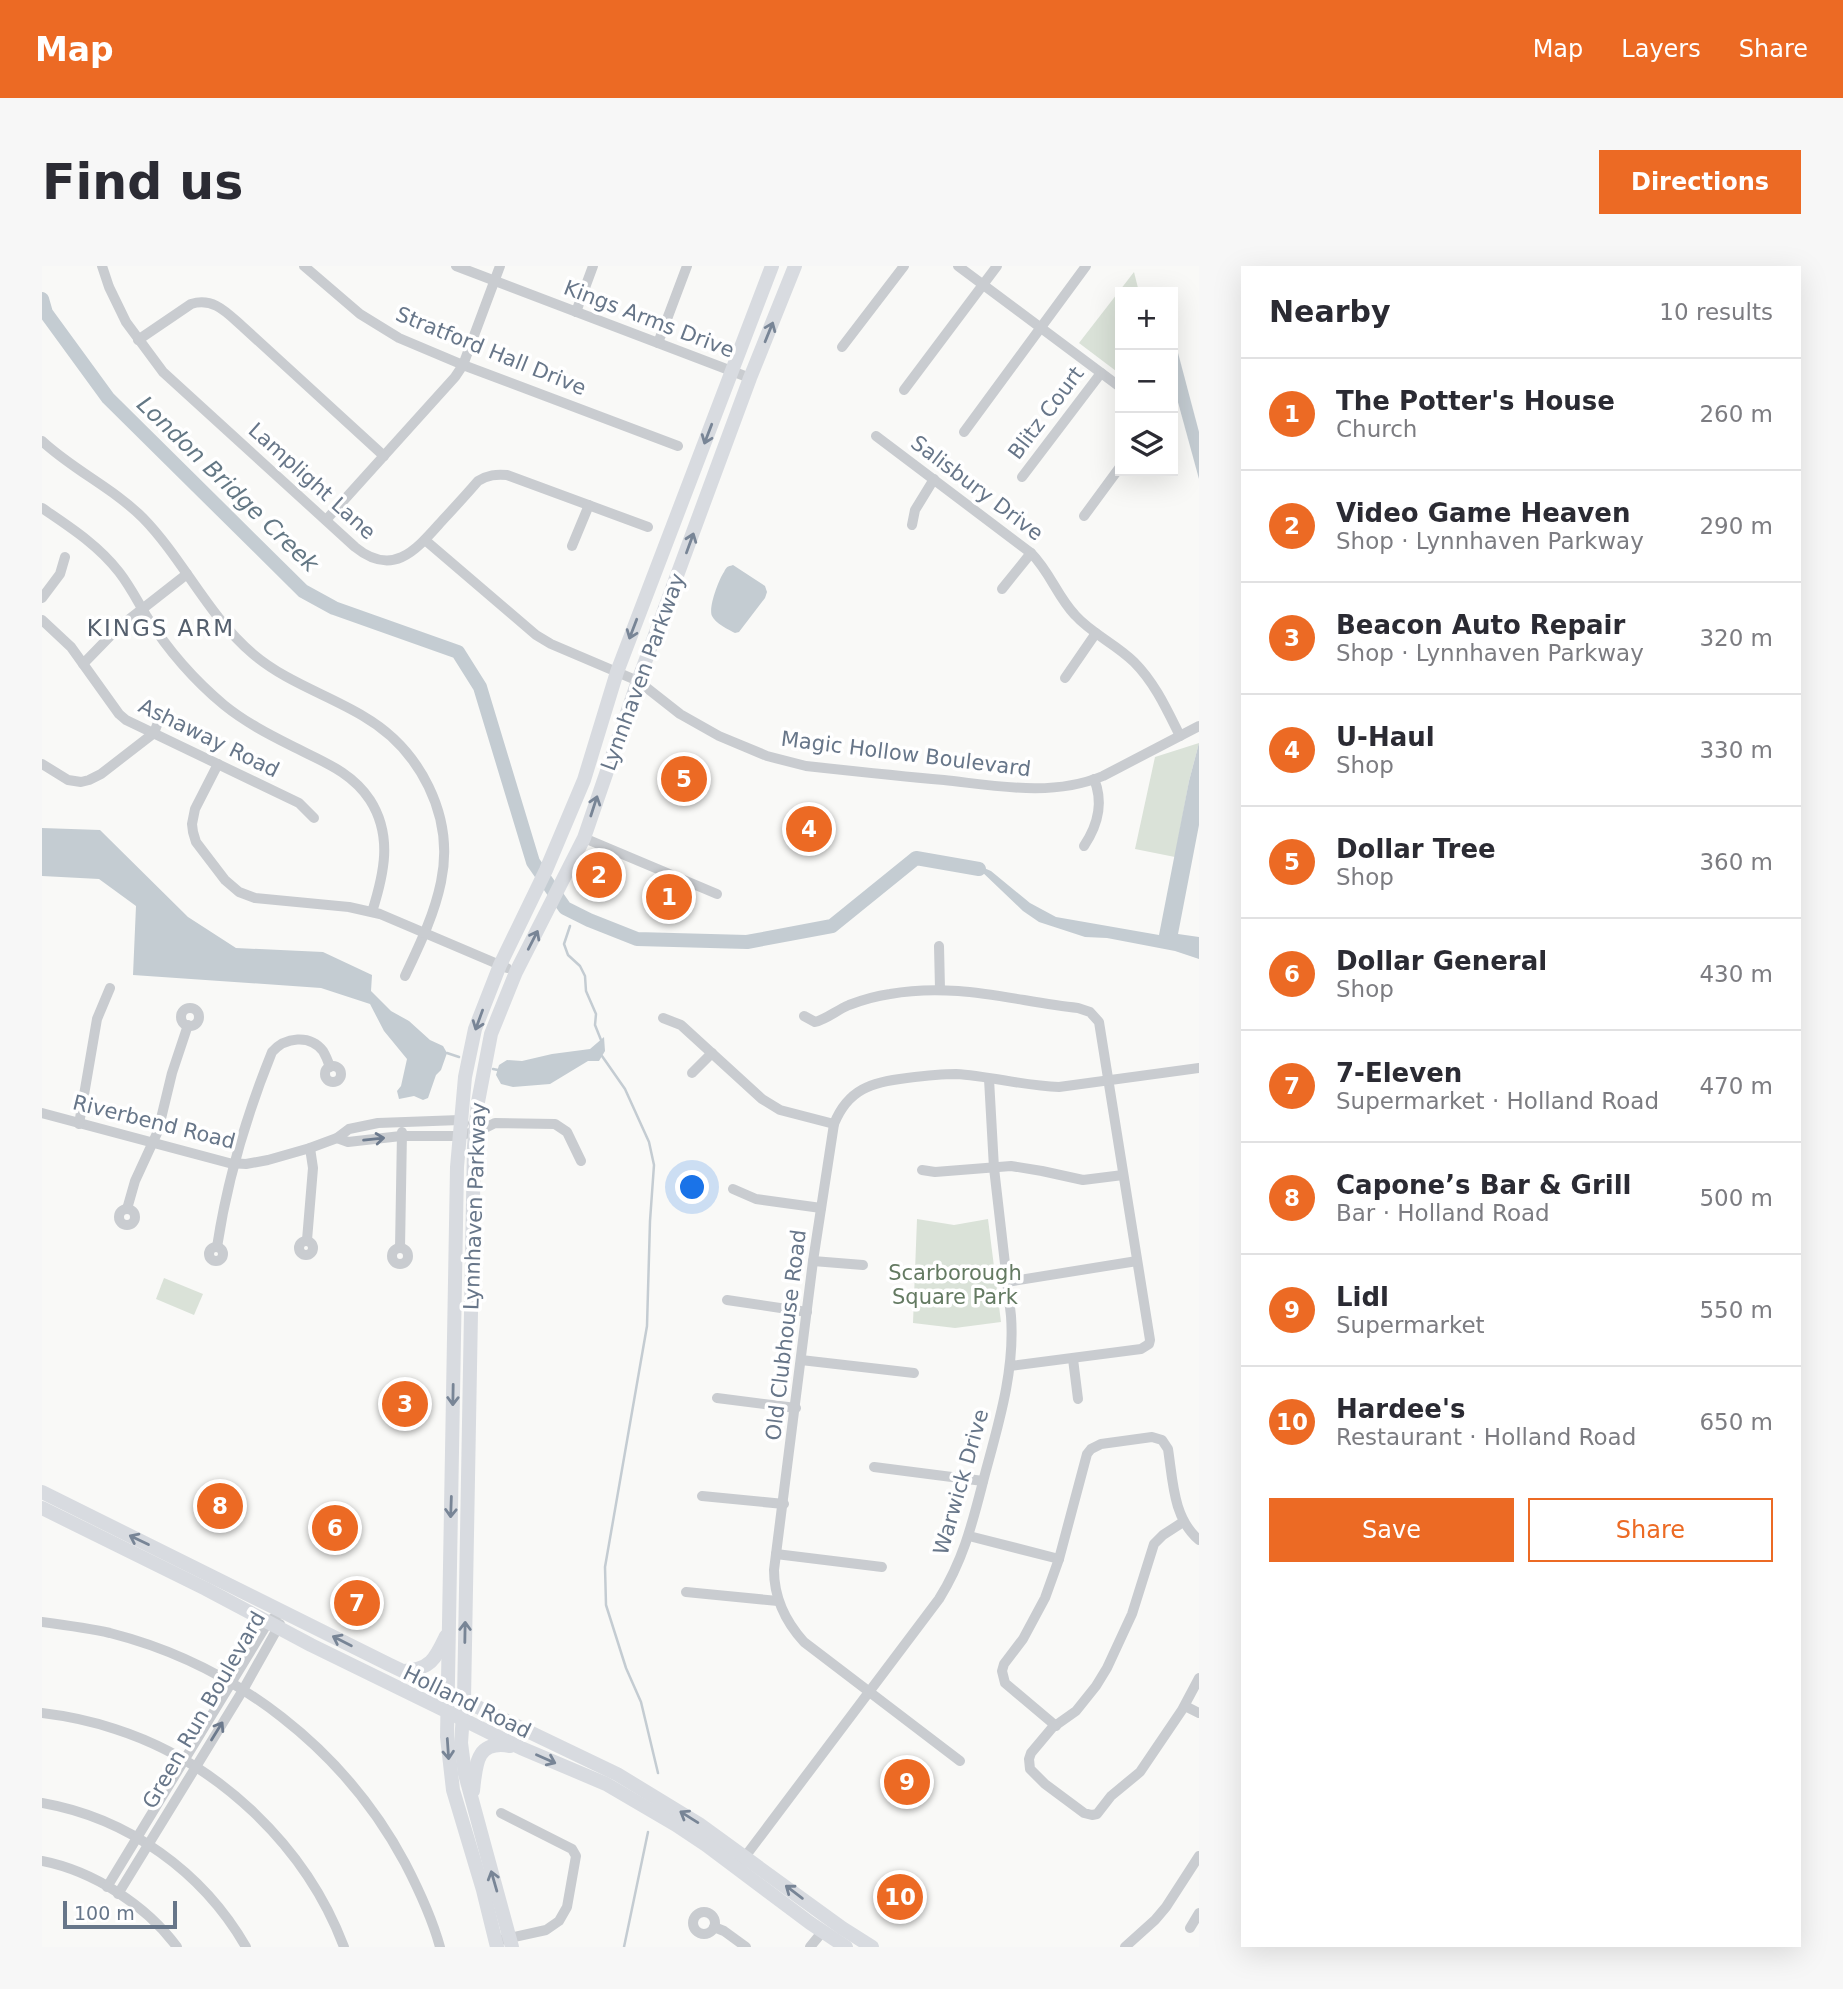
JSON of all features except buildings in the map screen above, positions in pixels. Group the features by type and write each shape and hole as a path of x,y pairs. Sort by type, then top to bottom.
{"main road":[{"name":"Lynnhaven Parkway","path":"504,1943 453,1790 446,1711 458,1136 465,1077 475,1029 500,965 546,870 590,763 617,672 772,266"},
{"name":"Lynnhaven Parkway","path":"504,1943 461,1743 475,1131 483,1070 491,1034 516,972 584,838 638,681 750,378 795,266"},
{"path":"584,838 578,831 576,819 588,781 590,763"},
{"name":"Holland Road","path":"42,1492 617,1774 699,1824 823,1931 846,1947"},
{"name":"Holland Road","path":"42,1508 521,1748 615,1789 741,1862 872,1947"},
{"path":"404,1671 421,1668 432,1661 448,1632"},
{"path":"471,1799 476,1764 485,1749 496,1744 521,1748"},
{"path":"823,1931 828,1928 842,1928"}],"street":[{"name":"Lamplight Lane","path":"102,266 116,303 138,340 163,372 363,553 386,560 413,552 478,481 492,475 507,475 649,527"},
{"name":"Stratford Hall Drive","path":"304,266 342,301 400,338 463,365 678,446"},
{"name":"Kings Arms Drive","path":"456,266 750,378"},
{"path":"326,520 455,377 463,365 500,266"},
{"path":"576,312 593,266"},
{"path":"658,343 687,266"},
{"path":"842,346 904,266"},
{"path":"958,266 1115,383"},
{"path":"904,390 997,266"},
{"path":"964,432 1086,266"},
{"path":"138,340 191,304 212,303 243,327 384,456"},
{"name":"Blitz Court","path":"1022,477 1101,373"},
{"name":"Salisbury Drive","path":"876,436 1031,553 1045,568 1072,612 1144,673 1180,736"},
{"path":"42,440 64,460 129,506 157,533 227,627 251,653 281,674 374,723 402,746 415,762 434,799 444,847 441,885 425,933 405,976"},
{"path":"1084,516 1115,474"},
{"path":"912,525 915,510 934,479"},
{"path":"572,546 589,505"},
{"path":"42,508 106,557 131,589 175,656 226,706 257,728 334,766 363,790 377,814 385,852 383,876 372,912"},
{"path":"425,540 536,635 617,672"},
{"path":"1002,589 1031,553"},
{"path":"42,598 60,574 65,557"},
{"path":"83,664 118,628 187,574"},
{"name":"Ashaway Road","path":"42,620 63,638 126,720 299,803 314,818"},
{"path":"1065,678 1097,633"},
{"name":"Magic Hollow Boulevard","path":"617,672 638,681 699,726 746,749 785,761 806,766 1040,789 1069,786 1094,779 1199,726"},
{"path":"42,764 68,780 89,780 101,774 154,733 160,717"},
{"path":"218,764 195,810 193,832 196,842 239,892 255,898 341,906 372,912 516,972"},
{"path":"1084,846 1094,828 1099,806 1094,779"},
{"path":"584,838 717,894"},
{"path":"939,946 940,989"},
{"path":"79,1124 97,1019 110,988"},
{"path":"804,1016 815,1022 869,999 940,989 972,991 1078,1008 1090,1012 1101,1027 1150,1340 1145,1348 1010,1366"},
{"path":"663,1018 681,1025 771,1106 834,1124"},
{"path":"127,1209 135,1181 158,1131 172,1073 188,1025"},
{"path":"217,1247 235,1163 272,1052 289,1040 312,1042 322,1050 330,1067"},
{"path":"692,1073 712,1053"},
{"name":"Old Clubhouse Road","path":"960,1761 804,1642 788,1623 778,1601 774,1580 776,1554 813,1261 834,1124 840,1111 854,1095 862,1088 883,1081 945,1074 1059,1087 1199,1069"},
{"name":"Warwick Drive","path":"741,1862 939,1599 960,1562 969,1536 1008,1386 1012,1327 994,1168 989,1079"},
{"name":"Riverbend Road","path":"43,1116 235,1163 258,1163 337,1138 349,1129 378,1123 460,1120"},
{"path":"460,1120 475,1131"},
{"path":"400,1248 402,1122"},
{"name":"Riverbend Road","path":"337,1138 348,1142 401,1136 458,1136 499,1122 555,1124 567,1132 581,1161"},
{"path":"307,1240 313,1168 310,1148"},
{"path":"922,1170 935,1172 1020,1167 1083,1180 1124,1175"},
{"path":"733,1189 756,1199 821,1208"},
{"path":"813,1261 863,1265"},
{"path":"1006,1282 1138,1261"},
{"path":"727,1300 807,1312"},
{"path":"1073,1359 1078,1399"},
{"path":"801,1360 914,1373"},
{"path":"717,1398 796,1408"},
{"path":"1056,1726 1005,1682 1002,1671 1036,1615 1059,1559 1084,1460 1091,1449 1101,1444 1152,1437 1162,1440 1168,1449 1178,1510 1183,1522 1199,1541"},
{"path":"874,1467 984,1480"},
{"path":"702,1496 784,1504"},
{"path":"1183,1522 1159,1538 1152,1549 1127,1627 1096,1686 1076,1712 1045,1735 1031,1753 1030,1769 1045,1784 1084,1813 1092,1815 1101,1811 1111,1796 1140,1772 1157,1749 1185,1706 1199,1678"},
{"path":"969,1536 1059,1559"},
{"path":"776,1554 882,1567"},
{"path":"686,1592 778,1601"},
{"name":"Green Run Boulevard","path":"107,1887 230,1683 283,1611"},
{"path":"42,1622 111,1633 196,1664 243,1690 295,1727 332,1763 366,1802 387,1833 430,1918 440,1947"},
{"name":"Green Run Boulevard","path":"118,1894 243,1690 274,1624"},
{"path":"1185,1706 1199,1713"},
{"path":"42,1713 91,1721 156,1745 195,1767 239,1799 275,1834 317,1891 344,1947"},
{"path":"42,1802 69,1808 98,1819 148,1843 198,1884 226,1916 246,1947"},
{"path":"501,1813 572,1849 576,1856 567,1907 559,1921 545,1930 504,1943"},
{"path":"1125,1947 1166,1907 1199,1856"},
{"path":"42,1861 86,1875 145,1911 177,1947"},
{"path":"1190,1928 1199,1913"},
{"path":"714,1927 724,1930 746,1947"},
{"path":"810,1947 823,1931"}],"green space":[{"path":"1134,272 1138,287 1122,287"},
{"path":"1115,297 1115,370 1079,343"},
{"path":"1199,743 1175,857 1135,849 1155,757"},
{"name":"Scarborough Square Park","path":"917,1219 954,1225 988,1219 1001,1322 955,1328 913,1323"},
{"path":"164,1278 203,1294 194,1315 156,1299"}],"shaded area":[{"path":"1178,353 1199,432 1199,479 1178,402"},
{"path":"733,565 765,586 767,592 739,632 735,633 716,621 711,612 719,581 727,568"},
{"path":"1199,743 1199,825 1178,934 1199,937 1199,959 1175,951 1107,938 1085,937 1039,922 1023,911 979,869 991,871 1030,903 1056,917 1159,935"},
{"path":"42,828 100,830 188,917 236,948 323,952 372,975 371,991 391,1011 409,1021 430,1040 443,1046 447,1053 428,1098 423,1100 414,1096 399,1099 397,1091 401,1086 407,1059 384,1031 370,1004 321,988 133,975 136,906 99,879 42,876"},
{"path":"604,1037 605,1051 599,1061 588,1061 550,1084 513,1087 501,1084 496,1075 499,1065 507,1060 522,1061 590,1049"}],"waterway":[{"name":"London Bridge Creek","path":"42,299 46,313 108,398 303,591 334,608 458,652 480,687 533,862 565,908 637,939 747,942 832,926 916,858 979,869"},
{"path":"570,926 564,944 568,955 580,966 585,976 586,991 596,1014 595,1025 601,1040"},
{"path":"447,1053 459,1057"},
{"path":"602,1056 625,1089 649,1142 654,1165 647,1326 605,1567 606,1605 626,1668 641,1702 658,1773"},
{"path":"493,1069 498,1070"},
{"path":"624,1947 648,1832"}],"place":[{"name":"Dollar Tree","path":"684,779"},
{"name":"U-Haul","path":"809,829"},
{"name":"Video Game Heaven","path":"599,875"},
{"name":"The Potter's House","path":"669,897"},
{"name":"Beacon Auto Repair","path":"405,1404"},
{"name":"Capone’s Bar & Grill","path":"220,1506"},
{"name":"Dollar General","path":"335,1528"},
{"name":"7-Eleven","path":"357,1603"},
{"name":"Lidl","path":"907,1782"},
{"name":"Hardee's","path":"900,1897"}],"district":[{"name":"KINGS ARM","path":"161,628"}]}
